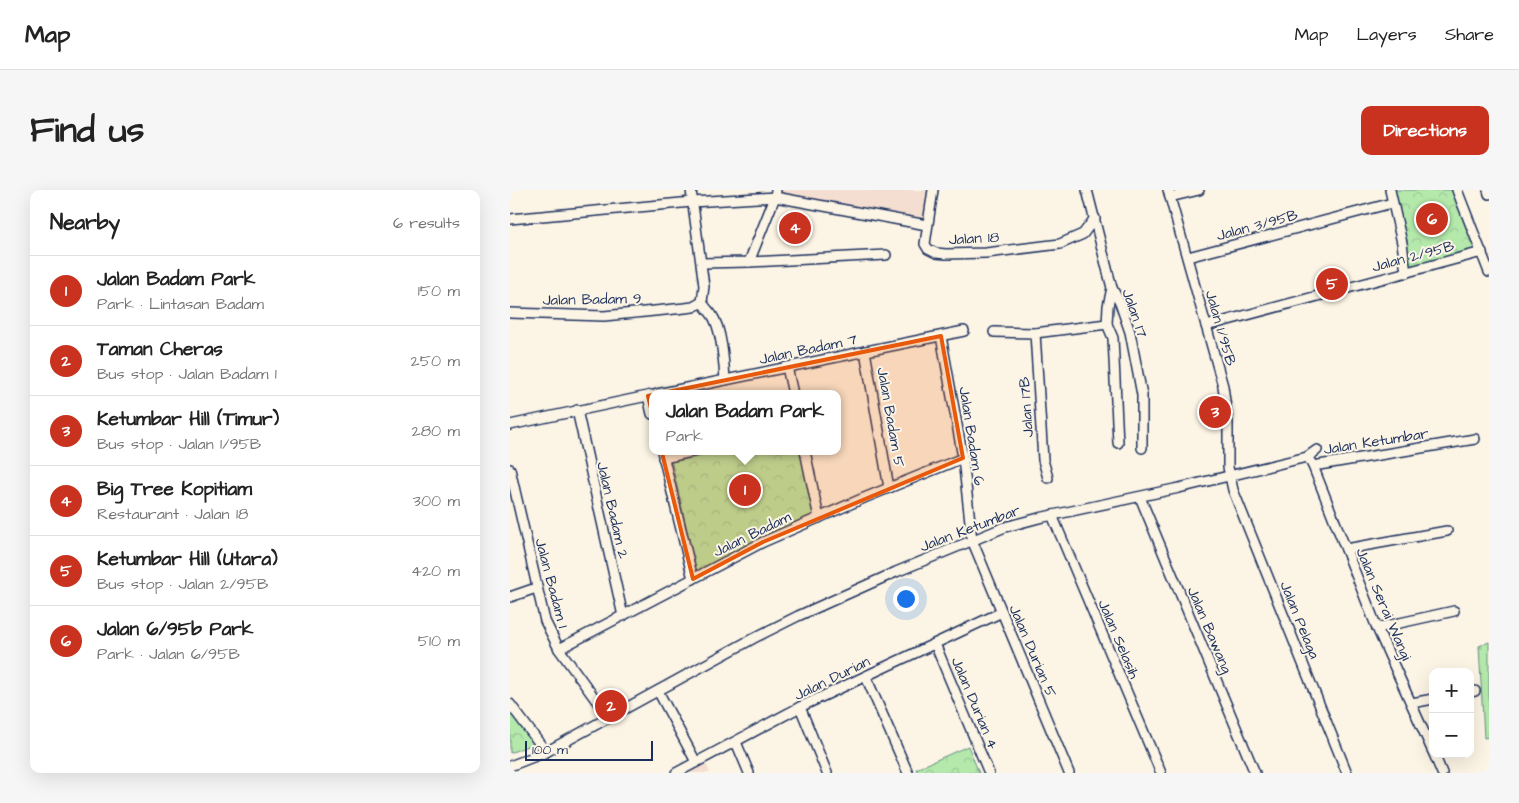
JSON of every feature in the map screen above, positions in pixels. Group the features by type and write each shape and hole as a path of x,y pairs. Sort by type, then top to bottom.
{"street":[{"path":"691,190 702,263 704,286 702,302 713,315 723,350 725,380"},
{"path":"927,225 933,190"},
{"name":"Jalan 17","path":"1087,190 1112,288 1120,303 1132,341 1142,395 1142,448"},
{"path":"1169,194 1199,190"},
{"path":"1390,190 1402,243 1406,273"},
{"path":"1457,190 1489,272"},
{"path":"1488,190 1489,194"},
{"path":"749,262 776,194"},
{"name":"Jalan 18","path":"510,218 776,194 927,225 925,244 928,249 936,253 986,253 1060,244 1083,234 1095,218"},
{"name":"Jalan 1/95B","path":"1169,194 1219,369 1226,403 1230,477"},
{"name":"Jalan 3/95B","path":"1188,257 1392,203"},
{"name":"Jalan 2/95B","path":"1206,326 1482,252"},
{"path":"702,263 886,255"},
{"path":"1112,288 1107,324 1113,338 1118,443"},
{"name":"Jalan Badam 9","path":"510,312 604,316 693,307 702,302"},
{"path":"994,332 1035,333 1107,324"},
{"name":"Jalan Badam 7","path":"676,390 964,331"},
{"name":"Jalan 17B","path":"1035,333 1043,460 1048,478"},
{"name":"Jalan Badam 6","path":"941,336 963,458 972,540"},
{"name":"Jalan Badam 5","path":"865,351 890,488"},
{"path":"787,367 791,390"},
{"name":"Jalan Badam 7","path":"510,425 649,396"},
{"name":"Jalan Badam 2","path":"577,410 623,616"},
{"name":"Jalan Ketumbar","path":"510,766 546,752 754,638 798,616 896,572 1005,527 1052,515 1230,477 1307,457 1313,466 1475,439"},
{"path":"1307,457 1317,450"},
{"path":"662,455 693,579"},
{"path":"806,455 819,518"},
{"name":"Jalan Badam","path":"559,649 763,542 963,458"},
{"name":"Jalan Serai Wangi","path":"1313,466 1378,628 1429,743"},
{"name":"Jalan Badam 1","path":"510,469 513,494 545,620 559,649 609,718"},
{"name":"Jalan Pelaga","path":"1230,477 1233,490 1347,773"},
{"name":"Jalan Bawang","path":"1140,497 1255,773"},
{"name":"Jalan Selasih","path":"1052,515 1161,773"},
{"path":"1346,549 1446,531"},
{"name":"Jalan Durian 5","path":"972,540 1069,773"},
{"path":"510,597 536,588"},
{"path":"1378,628 1454,611"},
{"name":"Jalan Durian","path":"676,773 800,708 1002,612"},
{"name":"Jalan Durian 4","path":"935,644 989,773"},
{"path":"866,676 908,773"},
{"path":"658,691 696,762"},
{"path":"1412,703 1429,700"},
{"path":"510,704 546,752"},
{"path":"800,708 827,773"},
{"path":"736,742 750,773"},
{"name":"Jalan Serai Wangi","path":"1435,758 1442,773"}],"highlighted area":[{"path":"941,336 963,458 763,542 693,579 648,396"}],"shaded area":[{"path":"780,190 929,190 924,221 779,195"},
{"path":"703,756 710,773 671,773"}],"green space":[{"path":"1390,190 1457,190 1482,252 1406,273"},
{"path":"690,455 806,455 819,518 697,574 671,459"},
{"path":"1489,642 1489,737 1484,738 1479,646"},
{"path":"510,713 535,743 510,753"},
{"path":"968,746 979,773 918,773 916,769"}],"place":[{"name":"Jalan 6/95b Park","path":"1432,219"},
{"name":"Big Tree Kopitiam","path":"795,228"},
{"name":"Ketumbar Hill (Utara)","path":"1332,284"},
{"name":"Ketumbar Hill (Timur)","path":"1215,412"},
{"name":"Jalan Badam Park","path":"745,490"},
{"name":"Taman Cheras","path":"611,706"}]}
